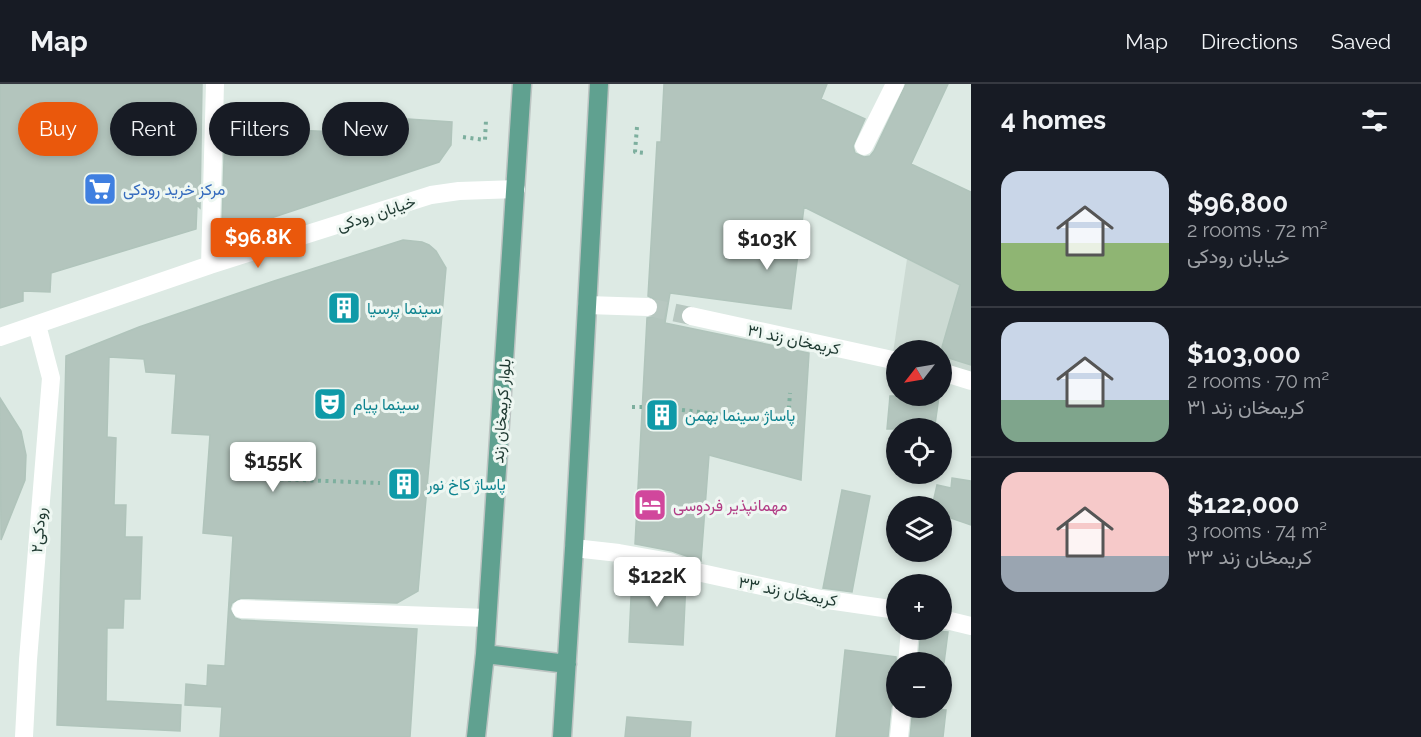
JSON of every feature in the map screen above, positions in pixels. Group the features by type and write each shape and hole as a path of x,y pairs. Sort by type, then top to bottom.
{"main road":[{"name":"بلوار کریمخان زند","path":"479,732 522,84"},
{"path":"561,735 574,548 599,84"},
{"path":"485,654 567,664"}],"street":[{"path":"210,265 215,84"},
{"path":"864,146 895,84"},
{"name":"خیابان رودکی","path":"0,337 210,265 431,195 459,191 516,189"},
{"path":"587,305 648,308"},
{"name":"کریمخان زند ۳۱","path":"691,316 886,359"},
{"name":"رودکی۲","path":"24,737 27,660 51,378 38,325"},
{"path":"952,375 971,381"},
{"name":"کریمخان زند ۳۳","path":"574,548 670,562 697,572 776,589 886,608"},
{"path":"241,609 487,618"},
{"path":"952,621 971,626"},
{"path":"899,737 901,718"}],"path":[{"path":"463,137 485,140 486,120"},
{"path":"637,127 635,152 645,153"},
{"path":"682,410 788,422 790,393"},
{"path":"632,407 642,407"},
{"path":"273,479 380,483"},
{"path":"428,485 449,485"}],"shaded area":[{"path":"971,222 971,377 952,370 952,340 895,340 907,259 960,285"}],"building":[{"name":"مرکز خرید رودکی","path":"0,84 202,84 200,208 197,205 196,229 51,273 50,292 23,291 23,301 0,308"},
{"path":"664,84 827,84 821,99 865,119 853,146 855,153 864,157 870,156 874,151 906,84 948,84 911,164 971,192 971,365 952,359 952,340 944,340 960,285 804,207 791,309 670,293 665,323 809,353 801,480 709,455 701,561 672,551 635,544 647,318 654,317 659,308 658,301 648,296 657,142 661,142"},
{"path":"409,119 452,122 451,145 439,162 232,231 222,224 224,156 310,156 310,131 322,131 322,156 409,156"},
{"path":"403,240 429,245 436,251 446,268 418,591 397,603 241,598 232,603 230,609 235,618 241,620 417,629 410,737 220,737 222,707 185,705 186,684 207,686 208,665 225,666 233,536 203,533 210,435 172,433 176,374 146,372 144,359 109,357 107,437 116,438 114,505 126,505 125,537 142,537 140,599 124,599 123,628 107,628 106,701 181,705 180,731 57,725 66,356 139,327"},
{"path":"0,398 21,431 26,455 25,480 1,540"},
{"path":"889,406 938,406 936,418 888,418"},
{"path":"952,478 971,481 971,525 952,518 952,496 934,496 937,485 951,488"},
{"path":"842,490 870,496 852,592 823,588"},
{"path":"635,567 667,573 686,580 683,645 629,642 632,576"},
{"path":"920,640 947,640 945,652 919,652"},
{"path":"845,650 886,656 886,718 890,718 888,737 836,737"},
{"path":"627,717 691,722 690,737 625,737"},
{"path":"912,718 945,718 943,737 910,737"}],"tunnel":[{"path":"648,307 691,316"}],"place":[{"name":"مرکز خرید رودکی","path":"100,189"},
{"name":"سینما پرسیا","path":"344,308"},
{"name":"سینما پیام","path":"330,404"},
{"name":"پاساژ سینما بهمن","path":"662,415"},
{"name":"پاساژ کاخ نور","path":"404,484"},
{"name":"مهمانپذیر فردوسی","path":"650,505"}]}
